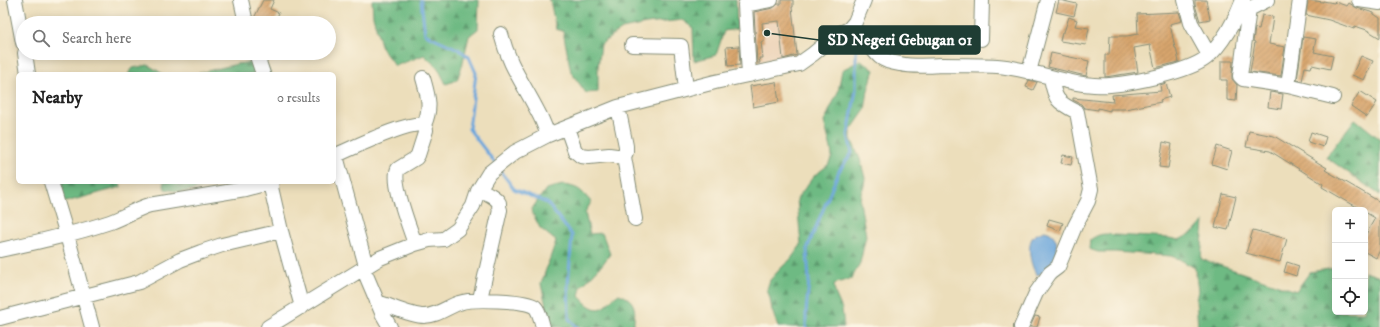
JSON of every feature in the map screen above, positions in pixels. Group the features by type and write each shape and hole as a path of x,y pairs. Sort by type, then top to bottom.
{"street":[{"path":"15,0 18,16"},
{"path":"241,0 244,16"},
{"path":"750,75 745,5 771,0"},
{"path":"853,30 864,0"},
{"path":"981,39 982,0"},
{"path":"1029,72 1048,0"},
{"path":"1185,0 1191,23 1209,55"},
{"path":"853,30 882,58 900,64 924,66 998,66 1051,78 1097,86 1125,84 1182,70 1200,62 1219,44 1246,5 1267,0"},
{"path":"1288,86 1300,0"},
{"path":"1246,5 1240,76 1243,79 1288,86 1333,97"},
{"path":"268,327 365,267 397,251 429,240 444,239 458,229 473,206 478,191 489,173 515,152 548,135 618,107 686,89 799,64 836,35 853,30"},
{"path":"501,34 511,64 538,112 548,135"},
{"path":"632,45 681,46 686,89"},
{"path":"26,60 28,72"},
{"path":"258,60 262,72"},
{"path":"415,244 398,191 396,178 398,170 418,155 426,130 424,125 429,106 423,78"},
{"path":"1021,327 1036,293 1050,273 1058,267 1075,226 1088,201 1091,189 1077,112 1058,102 1053,92 1051,78"},
{"path":"618,107 626,146 624,157 635,219"},
{"path":"336,156 389,132 417,124 424,125"},
{"path":"567,128 575,151 581,156 589,157 609,155 624,157"},
{"path":"336,160 365,267 377,302 390,327"},
{"path":"52,184 67,234 92,327"},
{"path":"0,250 67,234 120,219 150,205 262,184"},
{"path":"271,184 281,231 302,307"},
{"path":"478,191 482,191 494,198 499,203 500,210 480,299"},
{"path":"0,318 139,282 180,260 211,248 281,231"},
{"path":"377,302 415,315 425,316 434,315 459,303 480,299 522,304 534,307 539,312 542,327"}],"shaded area":[{"path":"736,0 794,0 797,62 744,71 737,29"}],"green space":[{"path":"372,0 479,0 478,29 469,36 457,80 446,84 438,68 424,55 395,66 382,49 373,16"},
{"path":"550,0 736,0 737,29 724,31 716,55 694,61 693,28 682,20 646,24 622,29 601,44 598,67 598,92 586,93 571,72 563,31 556,29"},
{"path":"861,60 874,70 868,90 865,110 851,130 851,139 860,159 865,178 860,202 866,236 860,263 852,278 834,284 835,293 842,309 844,327 778,327 767,289 770,280 790,260 801,245 797,199 813,177 828,165 832,157 824,122 838,92 842,70"},
{"path":"264,61 270,72 203,72 237,64"},
{"path":"148,65 160,72 130,72 133,68"},
{"path":"1355,119 1380,139 1380,195 1326,157"},
{"path":"57,184 120,184 121,187 62,203"},
{"path":"164,184 230,184 181,192 165,189"},
{"path":"563,185 579,190 591,202 585,213 590,234 602,233 610,254 602,265 581,287 579,296 591,307 599,309 607,305 619,294 625,296 634,307 635,316 633,327 551,327 541,284 556,241 540,228 531,210 546,189"},
{"path":"1204,221 1201,259 1296,291 1310,272 1332,268 1332,315 1368,315 1368,273 1380,277 1380,327 1198,327 1196,300 1198,291 1195,268 1171,256 1098,252 1089,249 1090,240 1098,235 1104,234 1179,240 1194,232"}],"water":[{"path":"1045,231 1052,234 1055,239 1057,246 1056,253 1050,267 1037,275 1031,262 1030,245 1033,237"}],"building":[{"path":"263,0 274,0 270,9 279,13 278,16 255,16"},
{"path":"781,0 793,0 792,7 797,55 783,59 779,21 762,23 764,42 761,42 763,58 759,58 760,63 757,63 754,12 773,8 778,4 781,4"},
{"path":"1059,0 1077,4 1074,16 1056,12"},
{"path":"1195,0 1206,0 1210,19 1200,21"},
{"path":"1308,0 1335,2 1347,6 1349,3 1357,8 1374,13 1380,18 1380,38 1367,30 1355,26 1354,29 1329,20 1306,15"},
{"path":"1179,12 1182,21 1170,24 1179,62 1155,68 1150,45 1134,48 1138,72 1105,77 1105,55 1109,55 1110,36 1127,36 1138,34 1137,14"},
{"path":"1262,15 1273,17 1269,44 1285,47 1281,76 1250,72 1255,42 1253,41 1255,28 1259,29"},
{"path":"1069,17 1077,20 1075,26 1089,28 1086,45 1060,41 1062,32 1064,32"},
{"path":"1303,37 1316,39 1314,52 1333,56 1330,69 1312,65 1311,68 1305,67 1302,81 1297,80"},
{"path":"739,46 740,65 728,66 726,47"},
{"path":"1051,53 1089,61 1086,76 1048,67"},
{"path":"1361,56 1373,61 1364,80 1352,75"},
{"path":"1221,61 1233,61 1232,79 1237,85 1236,101 1227,100 1227,80 1221,80"},
{"path":"1029,80 1037,82 1033,90 1026,87"},
{"path":"776,82 779,102 753,107 750,86"},
{"path":"1166,83 1170,97 1160,100 1161,102 1136,107 1110,109 1110,111 1098,108 1098,110 1084,108 1081,104 1073,100 1073,98 1113,102 1112,95 1161,91 1160,85"},
{"path":"1360,91 1377,102 1367,117 1351,106"},
{"path":"1270,92 1283,94 1281,109 1268,107"},
{"path":"1249,131 1274,136 1327,168 1325,170 1380,202 1380,250 1376,258 1368,254 1368,231 1375,218 1368,214 1368,207 1357,207 1322,187 1323,184 1270,151 1246,147"},
{"path":"1311,132 1326,137 1323,147 1308,142"},
{"path":"1163,142 1172,144 1168,168 1159,167"},
{"path":"1217,146 1232,151 1227,169 1212,164"},
{"path":"1063,155 1073,157 1071,165 1061,163"},
{"path":"1223,194 1236,197 1228,230 1215,227"},
{"path":"1049,219 1063,223 1060,231 1047,226"},
{"path":"1253,230 1287,239 1280,262 1246,253"},
{"path":"1287,262 1299,266 1296,276 1284,272"},
{"path":"1035,316 1040,317 1037,327 1030,327"}],"waterway":[{"path":"421,0 425,34 458,49 469,57 476,73 469,129 495,163"},
{"path":"806,327 809,281 807,249 839,171 852,153 848,135 856,90 856,38"},
{"path":"499,169 514,189 547,203 572,235 568,285 569,319 577,327"}],"place":[{"name":"SD Negeri Gebugan 01","path":"767,33"}]}
